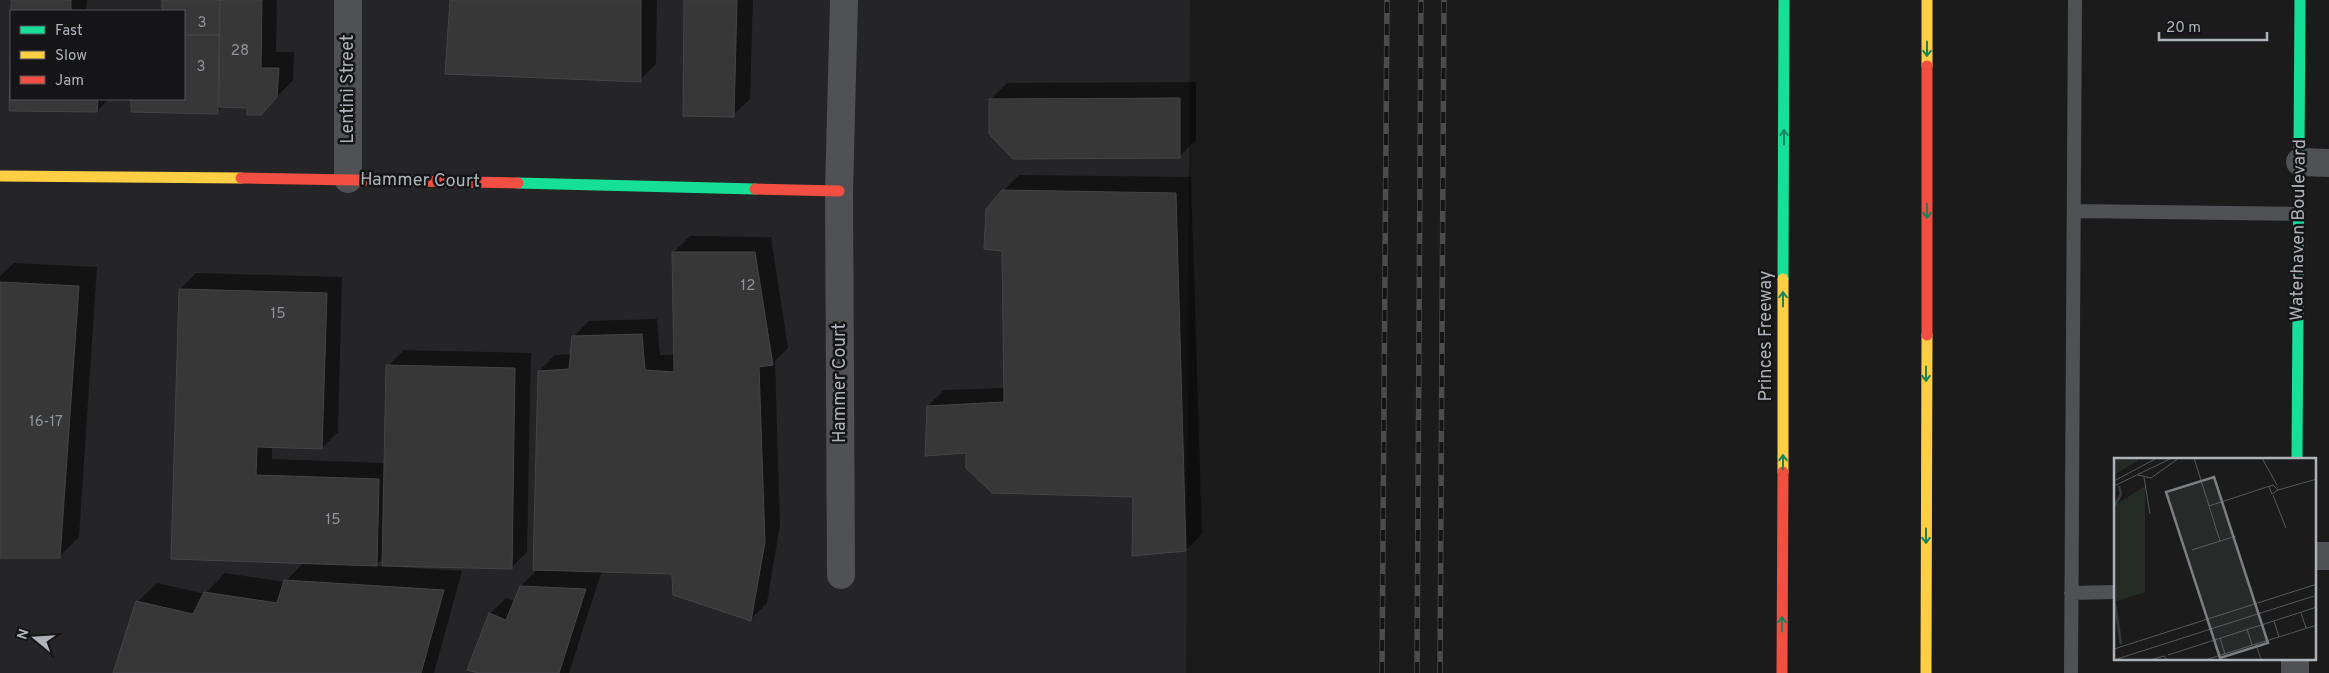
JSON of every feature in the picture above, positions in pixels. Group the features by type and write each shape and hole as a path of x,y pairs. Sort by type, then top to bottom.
{"main road":[{"name":"Princes Freeway","path":"1782,673 1784,0"},
{"path":"1926,673 1927,0"},
{"name":"Waterhaven Boulevard","path":"2297,458 2300,0"},
{"name":"Hammer Court","path":"0,176 348,179 839,191"}],"street":[{"name":"Lentini Street","path":"348,0 348,179"},
{"name":"Hammer Court","path":"841,576 839,191 844,0"},
{"path":"2300,162 2329,163"},
{"path":"2316,556 2329,556"},
{"path":"2295,660 2295,673"}],"lane":[{"path":"2071,673 2076,0"},
{"path":"2075,211 2299,214"},
{"path":"2071,593 2114,592"}],"shaded area":[{"path":"0,0 1190,0 1186,673 0,673"}],"building":[{"path":"11,0 71,0 71,10 11,10"},
{"path":"162,0 220,0 219,35 185,35 185,10 162,10"},
{"path":"220,0 262,0 261,68 279,68 277,97 261,115 247,115 247,108 219,107"},
{"path":"450,0 641,0 641,82 445,74"},
{"path":"684,0 737,0 734,117 683,116"},
{"path":"185,35 219,35 218,114 131,112 131,100 185,100"},
{"path":"10,72 10,100 98,100 97,112 9,111"},
{"path":"1180,98 1180,158 1013,159 989,134 989,99"},
{"path":"1002,190 1176,193 1186,551 1132,556 1133,497 992,493 966,468 966,453 925,456 927,406 1004,402 1002,251 984,249 986,209"},
{"path":"672,252 755,252 773,365 759,367 765,542 751,621 673,595 672,574 533,570 538,371 569,369 572,336 642,334 645,370 674,372"},
{"path":"0,282 79,286 60,558 0,558"},
{"path":"179,289 327,293 322,449 257,447 256,475 379,479 377,566 171,559"},
{"path":"386,365 515,368 512,569 382,566"},
{"path":"284,580 444,590 421,673 113,673 136,601 193,614 204,592 277,603"},
{"path":"520,586 586,589 559,673 478,673 467,670 489,613 506,620"}],"railway":[{"path":"1382,673 1387,0"},
{"path":"1417,673 1421,0"},
{"path":"1440,673 1444,0"}],"traffic: fast":[{"path":"1783,279 1784,0"},
{"path":"2297,458 2300,0"},
{"path":"518,183 755,189"}],"traffic: slow":[{"path":"1927,0 1927,66"},
{"path":"0,176 241,178"},
{"path":"1783,279 1783,472"},
{"path":"1926,673 1927,335"}],"traffic: jam":[{"path":"1927,66 1927,335"},
{"path":"241,178 518,183"},
{"path":"755,189 839,191"},
{"path":"1782,673 1783,472"}]}
